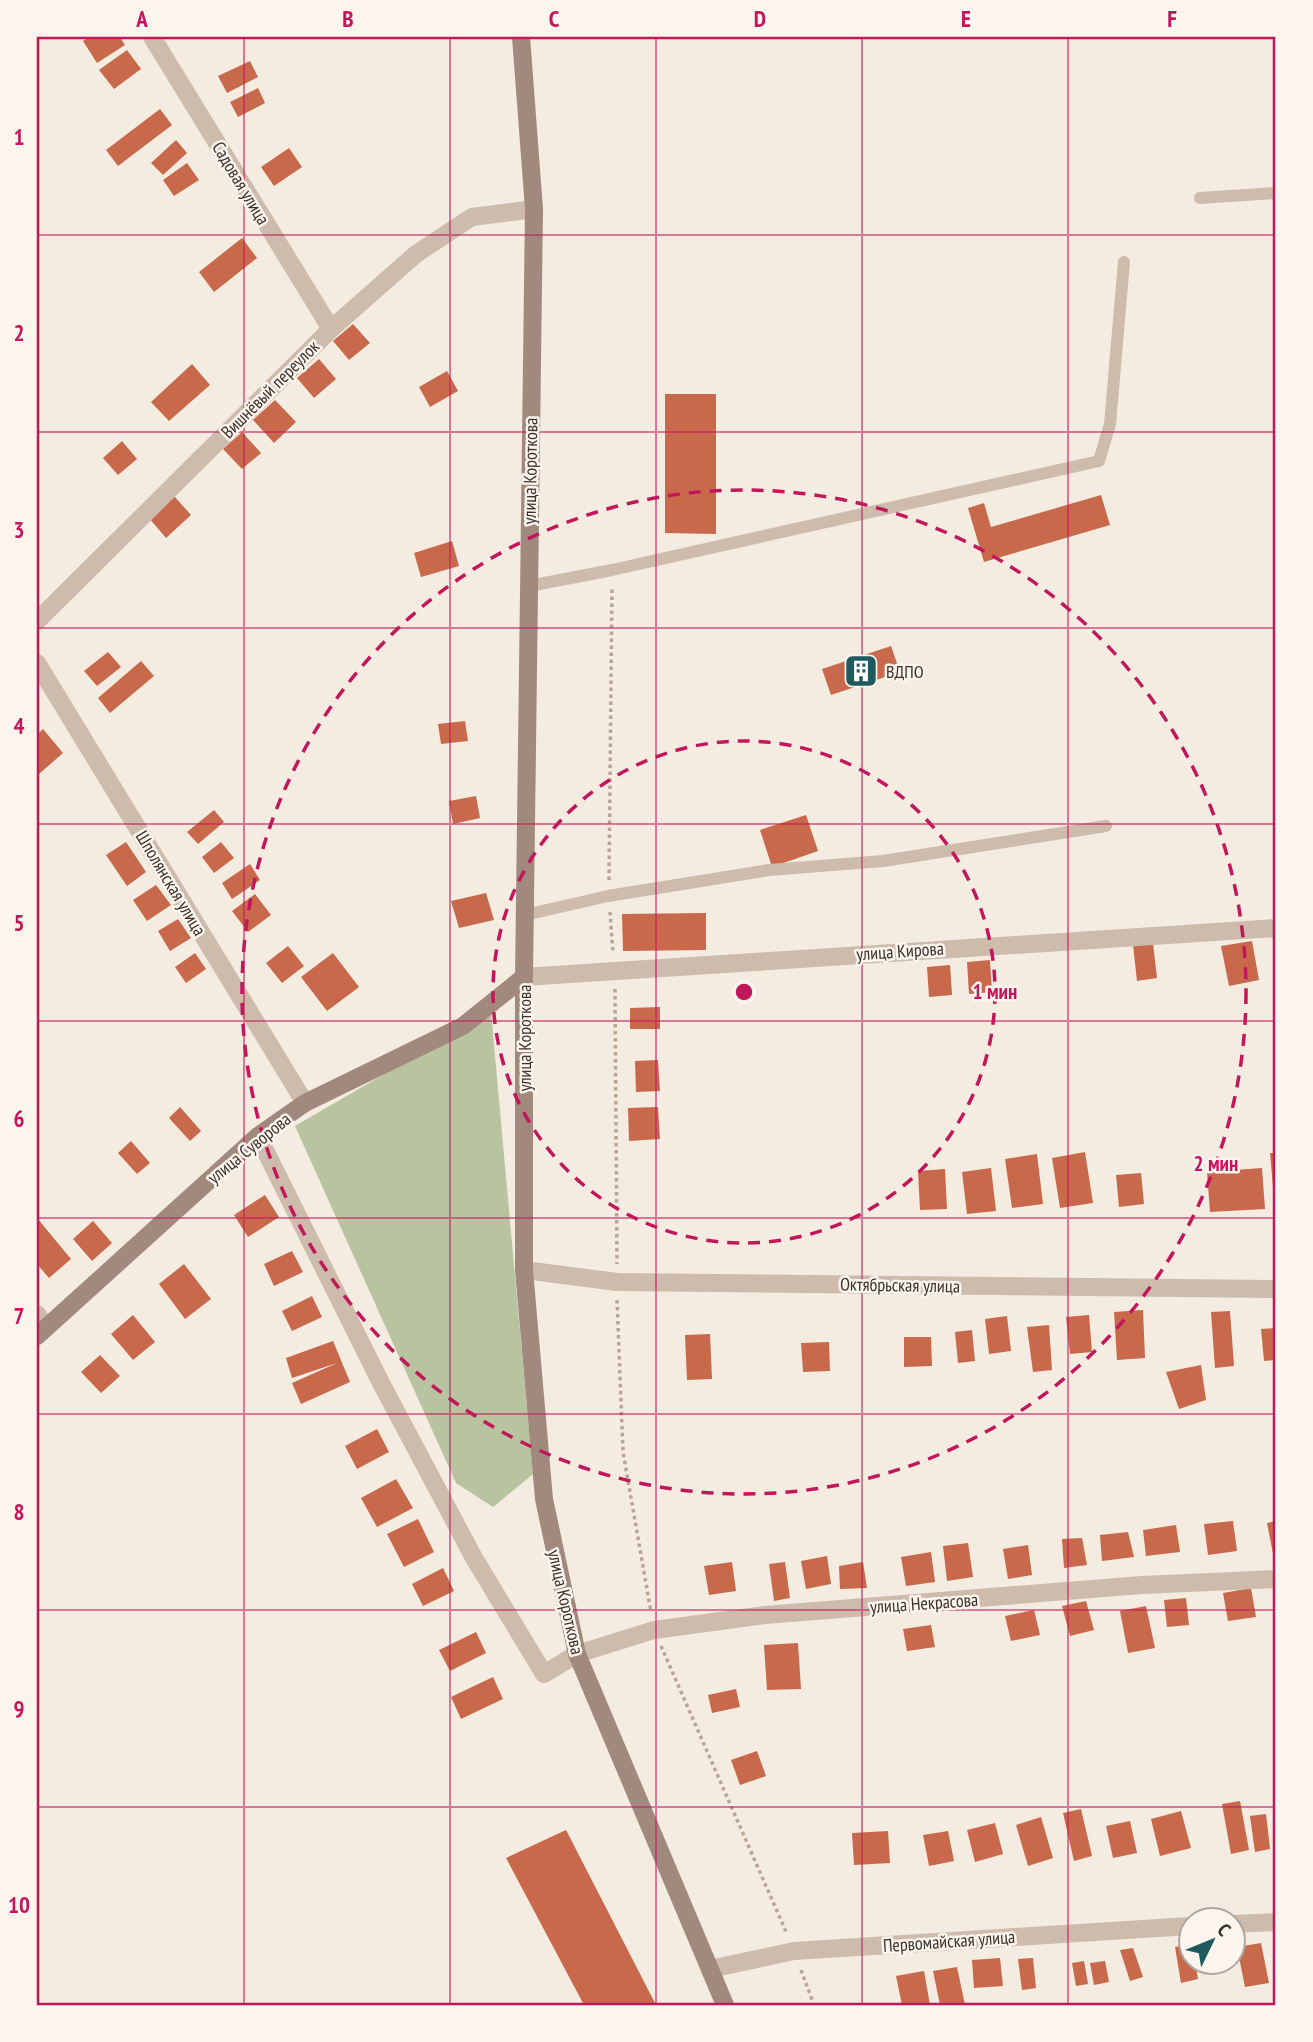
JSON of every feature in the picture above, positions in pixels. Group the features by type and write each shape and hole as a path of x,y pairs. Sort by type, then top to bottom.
{"street":[{"name":"Садовая улица","path":"152,37 331,329"},
{"name":"улица Короткова","path":"522,37 534,209 524,977 524,1270 544,1499 577,1654 725,2005"},
{"name":"Вишнёвый переулок","path":"37,621 331,329 416,254 472,217 534,209"},
{"name":"Шполянская улица","path":"37,663 305,1103"},
{"name":"улица Кирова","path":"524,977 1276,928"},
{"name":"улица Суворова","path":"40,1325 258,1136 305,1103 463,1026 524,977"},
{"name":"улица Некрасова","path":"258,1136 381,1383 474,1558 544,1674 577,1654 654,1630 765,1615 1142,1585 1276,1579"},
{"name":"Октябрьская улица","path":"524,1270 617,1282 1276,1289"},
{"path":"1246,1923 1276,1922"},
{"name":"Первомайская улица","path":"709,1969 794,1951 1176,1927"}],"lane":[{"path":"1200,198 1276,193"},
{"path":"529,586 626,567 1099,461 1110,424 1124,262"},
{"path":"525,915 608,896 769,870 883,861 1107,826"}],"green space":[{"path":"491,1012 533,1474 493,1507 456,1483 295,1126"}],"building":[{"path":"89,37 120,37 125,45 97,63 83,41"},
{"path":"127,50 141,69 114,89 99,70"},
{"path":"250,61 258,77 227,93 218,76"},
{"path":"258,88 265,103 238,117 230,102"},
{"path":"160,109 172,125 118,166 106,150"},
{"path":"176,140 187,153 163,175 151,163"},
{"path":"289,148 302,167 274,186 261,167"},
{"path":"187,163 199,180 174,196 163,180"},
{"path":"242,238 257,258 214,292 199,272"},
{"path":"353,324 370,343 349,360 333,341"},
{"path":"319,359 336,379 314,398 297,378"},
{"path":"192,364 210,385 169,421 151,402"},
{"path":"447,371 458,391 430,407 419,387"},
{"path":"665,394 716,394 716,534 665,533"},
{"path":"275,400 296,422 274,443 253,420"},
{"path":"242,432 261,453 242,469 223,449"},
{"path":"122,441 137,459 118,475 103,458"},
{"path":"1101,495 1110,525 984,562 968,508 984,503 991,527"},
{"path":"174,496 191,515 166,538 149,518"},
{"path":"452,541 459,566 421,577 414,553"},
{"name":"ВДПО","path":"891,646 900,672 831,695 822,669"},
{"path":"108,652 121,667 97,686 84,671"},
{"path":"141,661 154,676 110,713 98,698"},
{"path":"465,721 468,741 441,744 438,724"},
{"path":"43,729 63,753 39,774 37,735"},
{"path":"476,796 480,818 453,824 449,801"},
{"path":"214,810 224,822 198,844 187,832"},
{"path":"806,815 818,851 772,867 760,830"},
{"path":"126,842 146,872 127,886 106,855"},
{"path":"221,842 234,858 214,873 202,857"},
{"path":"250,864 260,880 232,899 222,883"},
{"path":"156,885 171,905 147,921 133,900"},
{"path":"486,893 494,920 459,928 451,901"},
{"path":"255,894 271,915 248,932 232,911"},
{"path":"706,913 706,950 623,951 622,914"},
{"path":"178,919 191,938 170,951 158,931"},
{"path":"1252,941 1259,980 1229,986 1221,946"},
{"path":"1153,943 1157,978 1137,981 1133,945"},
{"path":"288,946 304,966 282,983 266,963"},
{"path":"195,953 206,969 186,983 175,967"},
{"path":"333,953 359,987 327,1011 301,977"},
{"path":"990,960 992,992 969,994 967,962"},
{"path":"950,965 952,995 929,997 927,967"},
{"path":"660,1007 660,1029 630,1029 630,1008"},
{"path":"658,1060 660,1091 636,1092 635,1061"},
{"path":"180,1107 201,1131 190,1141 169,1118"},
{"path":"658,1107 660,1139 629,1141 628,1108"},
{"path":"131,1141 150,1163 137,1174 118,1153"},
{"path":"1085,1152 1093,1203 1060,1208 1052,1158"},
{"path":"1270,1153 1276,1153 1276,1199 1274,1199"},
{"path":"1037,1154 1043,1204 1012,1208 1005,1159"},
{"path":"991,1168 996,1211 967,1214 962,1172"},
{"path":"1262,1168 1265,1209 1210,1212 1207,1172"},
{"path":"945,1169 947,1209 920,1210 918,1171"},
{"path":"1141,1173 1144,1204 1119,1207 1116,1175"},
{"path":"265,1195 279,1217 248,1237 234,1215"},
{"path":"37,1218 71,1259 49,1278 37,1264"},
{"path":"93,1221 112,1243 92,1261 73,1239"},
{"path":"292,1251 303,1272 274,1286 264,1264"},
{"path":"184,1264 211,1299 185,1319 159,1284"},
{"path":"312,1296 322,1317 292,1331 282,1311"},
{"path":"1143,1310 1145,1358 1117,1360 1114,1312"},
{"path":"1230,1311 1234,1366 1215,1368 1211,1312"},
{"path":"133,1315 155,1342 133,1360 111,1334"},
{"path":"1089,1315 1092,1352 1070,1354 1066,1317"},
{"path":"1007,1316 1011,1351 989,1354 985,1319"},
{"path":"1049,1325 1052,1370 1033,1372 1027,1327"},
{"path":"1276,1328 1276,1360 1264,1361 1261,1329"},
{"path":"972,1330 975,1361 958,1363 955,1332"},
{"path":"710,1334 712,1379 687,1380 685,1335"},
{"path":"904,1337 931,1337 932,1366 904,1367"},
{"path":"333,1341 350,1382 301,1404 292,1383 337,1363 292,1378 286,1358"},
{"path":"829,1342 830,1371 803,1372 801,1343"},
{"path":"100,1355 120,1376 101,1393 81,1372"},
{"path":"1201,1365 1206,1400 1179,1409 1166,1372"},
{"path":"377,1429 389,1452 357,1469 345,1446"},
{"path":"396,1479 413,1508 377,1527 361,1498"},
{"path":"418,1519 434,1552 404,1567 387,1534"},
{"path":"1233,1521 1237,1551 1208,1555 1204,1524"},
{"path":"1276,1521 1276,1554 1273,1554 1267,1523"},
{"path":"1176,1525 1180,1552 1146,1556 1143,1530"},
{"path":"1128,1532 1134,1557 1102,1561 1100,1535"},
{"path":"1082,1538 1087,1565 1064,1568 1062,1539"},
{"path":"968,1543 973,1577 947,1581 943,1546"},
{"path":"1028,1545 1032,1575 1008,1579 1003,1549"},
{"path":"931,1552 935,1582 906,1586 901,1557"},
{"path":"827,1556 831,1584 806,1589 801,1561"},
{"path":"732,1562 736,1591 709,1595 704,1566"},
{"path":"785,1562 790,1598 774,1601 769,1564"},
{"path":"863,1562 867,1588 840,1589 839,1566"},
{"path":"443,1568 454,1591 423,1606 412,1584"},
{"path":"1251,1588 1256,1617 1228,1621 1223,1593"},
{"path":"1186,1598 1189,1625 1167,1627 1164,1600"},
{"path":"1086,1601 1094,1630 1070,1636 1062,1606"},
{"path":"1146,1606 1155,1648 1128,1653 1120,1611"},
{"path":"1034,1610 1040,1635 1011,1641 1005,1616"},
{"path":"931,1625 935,1647 907,1651 903,1629"},
{"path":"476,1632 486,1653 450,1671 439,1650"},
{"path":"798,1643 801,1689 767,1690 764,1645"},
{"path":"493,1677 503,1699 461,1719 451,1697"},
{"path":"736,1689 740,1707 712,1713 708,1695"},
{"path":"757,1751 766,1776 740,1785 731,1760"},
{"path":"1240,1801 1249,1850 1231,1854 1222,1804"},
{"path":"1081,1809 1092,1856 1074,1861 1063,1813"},
{"path":"1181,1811 1191,1848 1160,1856 1151,1819"},
{"path":"1266,1814 1270,1849 1255,1852 1250,1816"},
{"path":"1041,1817 1053,1858 1028,1866 1016,1825"},
{"path":"1130,1821 1137,1853 1113,1858 1106,1826"},
{"path":"995,1823 1003,1854 975,1862 967,1830"},
{"path":"566,1830 656,2005 584,2005 506,1858"},
{"path":"888,1831 890,1863 854,1865 852,1833"},
{"path":"948,1831 954,1861 929,1866 923,1835"},
{"path":"1261,1943 1269,1983 1245,1987 1243,1976 1246,1976 1246,1946"},
{"path":"1133,1948 1143,1977 1130,1981 1120,1950"},
{"path":"1000,1958 1003,1986 974,1988 972,1960"},
{"path":"1033,1958 1036,1988 1022,1990 1018,1959"},
{"path":"1084,1961 1088,1984 1076,1986 1072,1963"},
{"path":"1105,1961 1109,1982 1094,1985 1090,1963"},
{"path":"957,1967 965,2005 940,2005 933,1971"},
{"path":"924,1971 930,2005 902,2005 896,1976"},
{"path":"1180,1976 1197,1976 1198,1979 1181,1983"}],"place":[{"name":"ВДПО","path":"861,671"}]}
